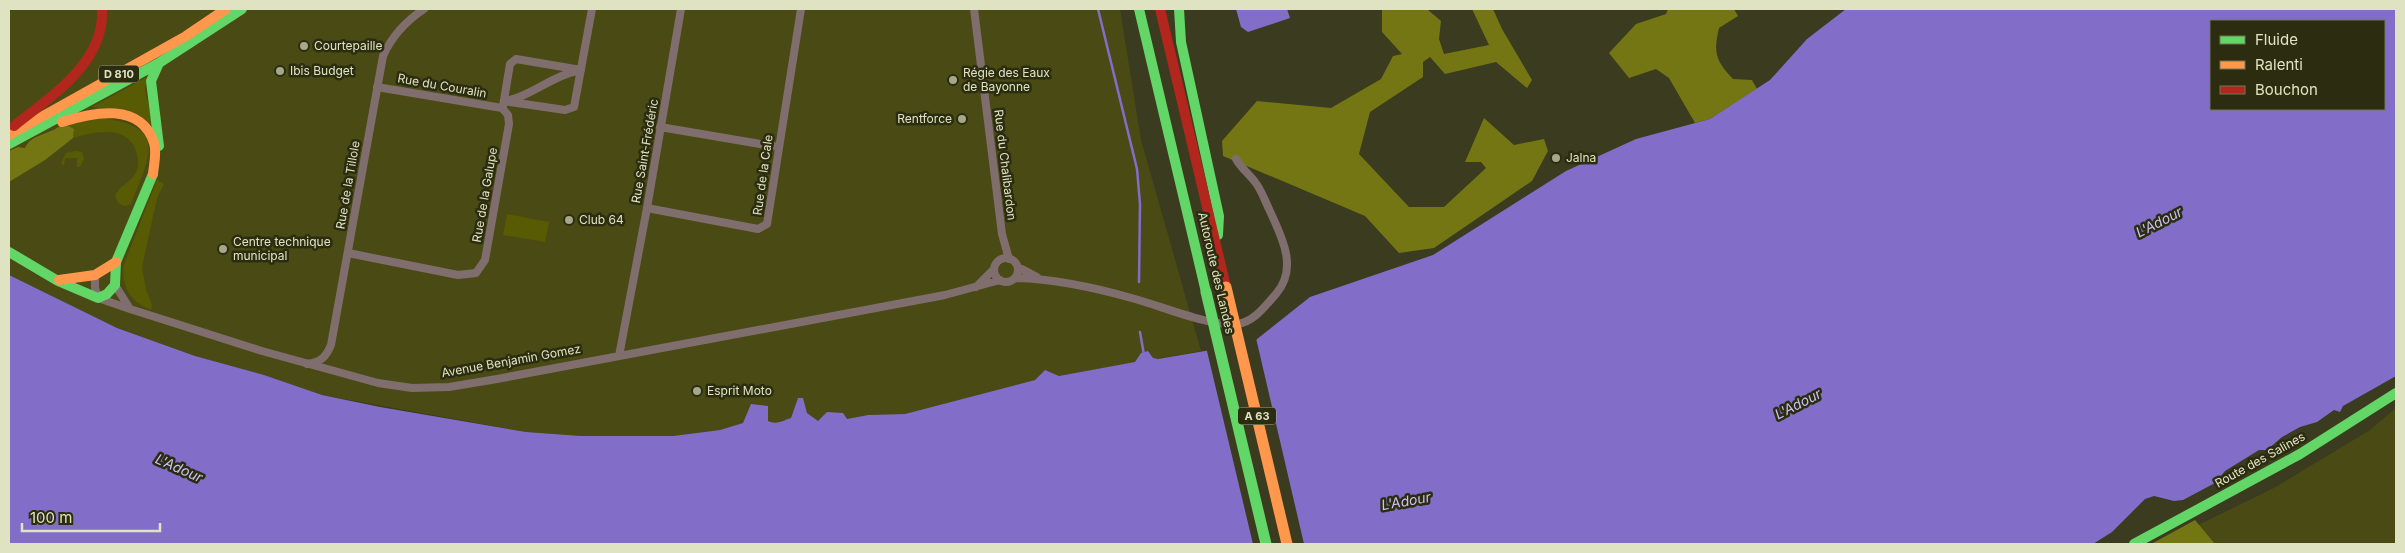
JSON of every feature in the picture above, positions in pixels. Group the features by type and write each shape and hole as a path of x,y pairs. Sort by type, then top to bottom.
{"main road":[{"path":"9,131 72,76 91,54 100,36 103,24 102,9"},
{"name":"D 810","path":"9,134 186,36 226,9"},
{"name":"D 810","path":"9,144 159,63 242,9"},
{"path":"1135,9 1173,152"},
{"name":"Autoroute des Landes","path":"1139,9 1266,544"},
{"name":"Autoroute des Landes","path":"1160,9 1288,544"},
{"path":"1179,9 1183,51 1219,216 1217,248"},
{"path":"98,298 107,294 115,285 116,262 153,174 160,149 151,90 151,81 159,63"},
{"path":"28,134 95,112 120,114 136,119 151,136 154,143 153,174"},
{"name":"Avenue Benjamin Gomez","path":"9,252 58,281 98,298"},
{"path":"58,281 95,275 116,262"},
{"name":"Route des Salines","path":"2134,544 2355,422 2396,393"}],"street":[{"name":"Rue de la Tillole","path":"305,364 320,360 327,355 331,345 384,56 390,42 399,30 424,9"},
{"path":"503,104 566,73 581,70 592,9"},
{"name":"Rue Saint-Frédéric","path":"618,356 647,208 681,9"},
{"name":"Rue de la Cale","path":"647,208 758,229 767,224 778,147 802,9"},
{"name":"Rue du Chalibardon","path":"974,9 1005,259"},
{"name":"Rue de la Galupe","path":"348,253 458,275 476,273 485,260 509,124 508,115 503,104 510,64 516,59 581,70"},
{"name":"Rue du Couralin","path":"377,87 503,104 565,110 572,109 581,70"},
{"path":"660,127 778,147"},
{"path":"994,269 996,276 1006,282 1016,278 1041,279 1132,298 1196,318 1237,324 1252,319 1279,290 1288,273 1286,249 1256,182 1245,172 1236,159"},
{"path":"976,288 1005,259 1041,279"},
{"path":"1016,278 1018,267"},
{"path":"95,275 95,288 98,298"},
{"name":"Avenue Benjamin Gomez","path":"98,298 305,364 378,383 412,388 449,387 618,356 976,288 1000,280"},
{"path":"115,285 130,309"}],"shaded area":[{"path":"9,9 1120,9 1141,140 1201,351 1059,376 1045,370 1035,380 905,414 868,415 847,419 824,418 818,421 807,413 803,399 798,398 791,418 779,423 773,424 768,421 743,423 720,430 673,436 581,436 526,432 322,395 264,375 195,356 117,328 9,275"},
{"path":"1382,9 1427,9 1441,21 1439,39 1444,54 1489,45 1472,9 1493,9 1502,29 1532,80 1527,88 1496,62 1445,74 1430,57 1423,62 1423,77 1370,112 1359,154 1409,207 1444,207 1486,168 1481,162 1465,162 1484,118 1514,145 1544,139 1548,151 1532,181 1434,248 1399,253 1365,216 1223,156 1222,141 1257,101 1331,108 1381,79 1393,56 1402,54 1382,32"},
{"path":"1668,9 1734,9 1738,16 1719,28 1716,44 1717,56 1733,79 1752,80 1757,89 1710,119 1695,123 1669,78 1656,69 1629,78 1609,53 1636,24 1666,14"},
{"path":"147,77 145,90 153,125 109,109 92,107"},
{"path":"100,118 122,122 137,128 145,136 148,146 148,157 138,187 131,204 125,206 118,203 115,196 137,170 138,158 133,144 127,138 111,132 91,133 73,138 74,129 69,126 79,119"},
{"path":"60,126 69,126 74,129 73,138 45,160 9,182 9,151 18,147 25,148 31,140"},
{"path":"82,152 84,159 80,167 77,167 77,158 65,158 64,166 61,163 66,153"},
{"path":"157,180 164,184 157,198 142,267 146,290 152,305 151,310 133,299 125,282 123,267"},
{"path":"507,214 549,222 545,242 503,235"},
{"path":"2396,408 2396,544 2167,544 2190,529 2274,488 2370,430"},
{"path":"2195,520 2215,544 2152,544 2153,543"}],"water":[{"path":"1236,9 1287,9 1290,18 1248,32 1241,27"},
{"name":"L'Adour","path":"1846,9 2396,9 2396,376 2343,406 2340,412 2334,410 2317,422 2300,427 2282,437 2267,450 2259,450 2225,471 2215,483 2183,500 2174,501 2154,496 2145,499 2112,532 2093,544 9,544 9,275 117,328 195,356 264,375 322,395 526,432 581,436 673,436 720,430 743,423 751,404 768,406 768,421 776,423 791,418 798,398 803,398 807,413 818,421 827,412 843,413 847,419 868,415 905,414 1035,380 1045,370 1059,376 1135,362 1141,353 1148,351 1153,358 1158,359 1252,343 1310,297 1433,255 1566,171 1636,139 1710,119 1770,80 1807,39"}],"pier":[{"path":"1256,338 1304,544 1253,544 1206,347"}],"waterway":[{"path":"1098,9 1137,169 1140,204 1139,282"},
{"path":"1140,332 1144,355"}],"traffic: fast":[{"path":"9,144 159,63 242,9"},
{"path":"1139,9 1206,292"},
{"path":"1179,9 1181,42 1219,216 1218,235"},
{"path":"159,63 151,81 159,146"},
{"path":"9,252 58,281 98,298 107,294 115,285 116,262 153,174"},
{"path":"1206,292 1266,544"},
{"path":"2134,544 2300,454 2396,393"}],"traffic: slow":[{"path":"9,135 186,36 226,9"},
{"path":"62,122 101,113 115,113 138,121 148,130 154,143 153,174"},
{"path":"59,280 95,275 116,262"},
{"path":"1226,287 1287,544"}],"traffic: jam":[{"path":"14,126 59,90 85,62 95,46 101,28 102,9"},
{"path":"1160,9 1226,287"}],"place":[{"name":"Courtepaille","path":"304,46"},
{"name":"Ibis Budget","path":"280,71"},
{"name":"Régie des Eaux de Bayonne","path":"953,80"},
{"name":"Rentforce","path":"962,119"},
{"name":"Jalna","path":"1556,158"},
{"name":"Club 64","path":"569,220"},
{"name":"Centre technique municipal","path":"223,249"},
{"name":"Esprit Moto","path":"697,391"}]}
